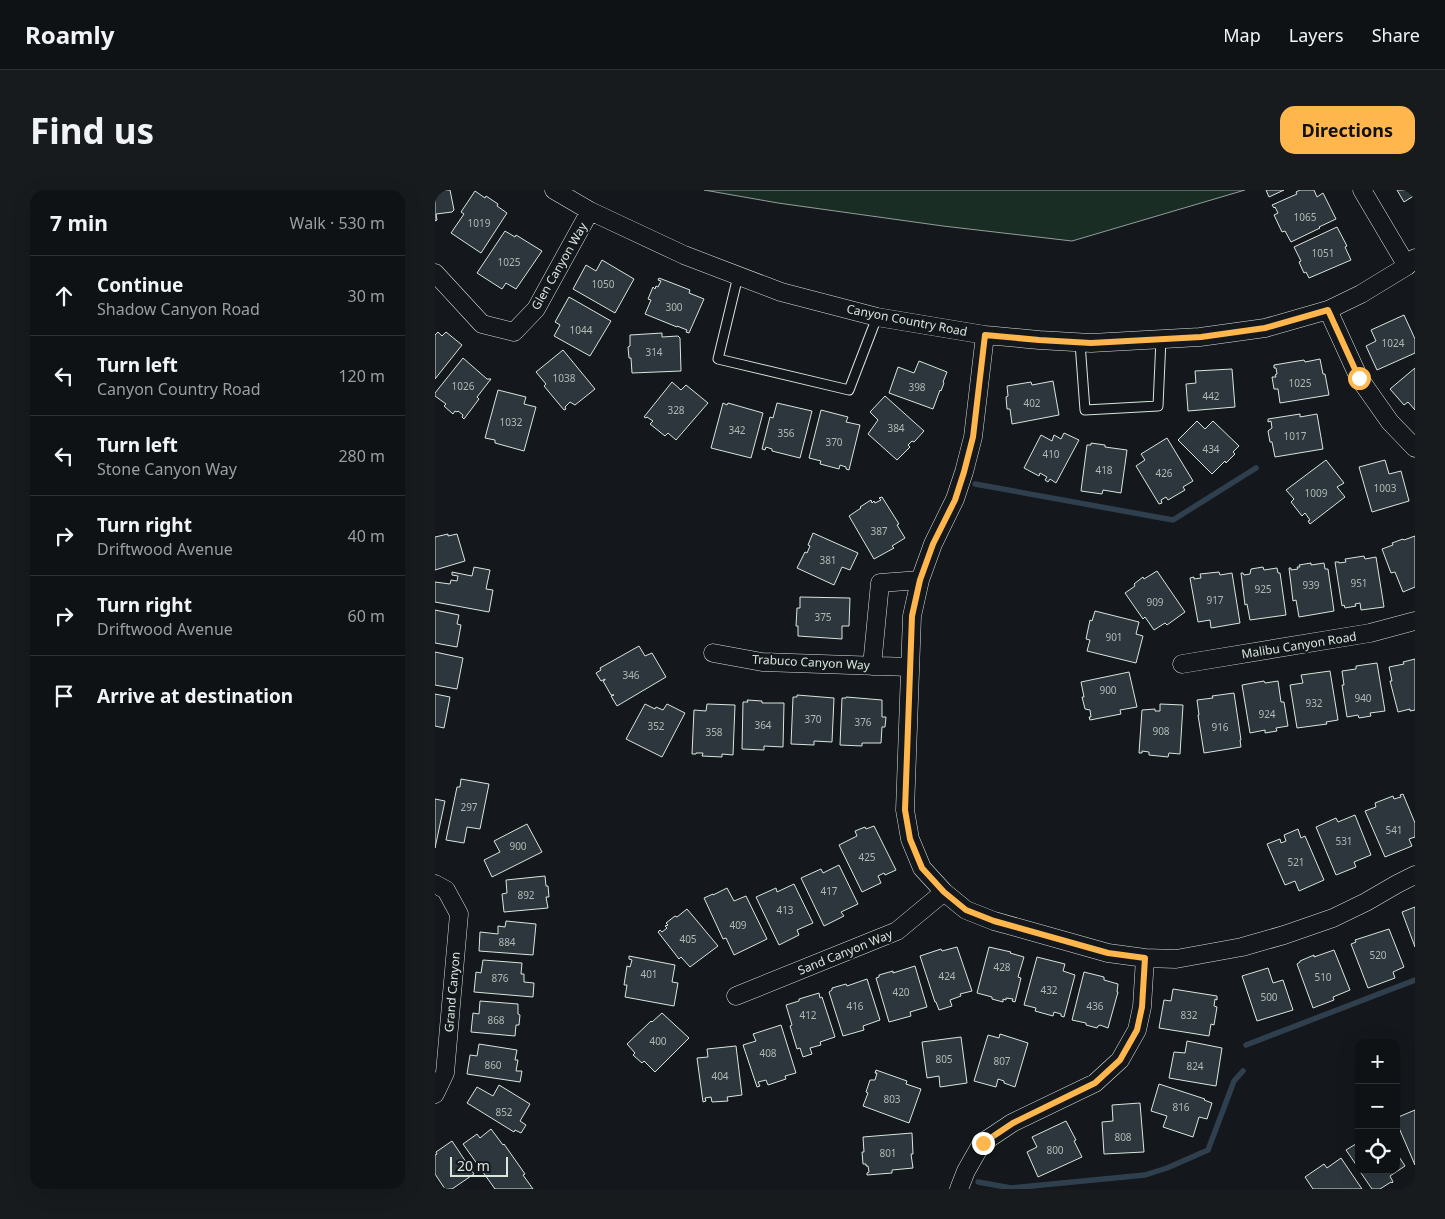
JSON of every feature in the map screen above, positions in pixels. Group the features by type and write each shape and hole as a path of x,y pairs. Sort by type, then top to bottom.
{"street":[{"name":"Canyon Country Road","path":"554,190 590,211 684,255 781,292 877,317 985,335 1039,340 1080,343 1201,337 1265,328 1328,310 1361,294 1411,262"},
{"path":"1362,190 1411,262"},
{"name":"Glen Canyon Way","path":"435,273 482,324 515,332 536,309 590,211"},
{"path":"1328,310 1359,378 1390,422 1415,448"},
{"path":"985,335 973,437 964,472 955,500 933,544 920,580 912,616 905,810 910,839 922,868 944,892 966,910 994,921 1108,953 1145,958 1176,959 1242,947 1333,918 1415,875"},
{"path":"872,666 880,583 920,580"},
{"name":"Malibu Canyon Road","path":"1182,664 1370,634 1415,621"},
{"name":"Trabuco Canyon Way","path":"713,653 762,662 910,667"},
{"name":"Grand Canyon","path":"435,1094 445,1073 459,914 441,887"},
{"name":"Sand Canyon Way","path":"736,996 897,931 944,892"},
{"path":"959,1189 966,1172 983,1143 1013,1123 1095,1083 1120,1060 1137,1030 1142,1007 1145,958"}],"lane":[{"path":"738,276 719,359 849,390 877,317"},
{"path":"1080,343 1085,410 1157,406 1161,339"}],"green space":[{"path":"704,190 1245,190 1072,241 943,226 778,203"}],"building":[{"path":"435,190 450,190 454,210 452,212 436,214 437,220 435,221"},
{"path":"1266,190 1284,190 1269,197"},
{"path":"1300,190 1314,190 1317,197 1323,193 1336,219 1291,242 1285,231 1282,232 1274,215 1278,213 1272,205 1297,194 1296,192"},
{"path":"1397,190 1415,190 1415,195 1404,202"},
{"path":"475,191 498,204 497,206 507,213 481,253 451,233 464,214 461,212"},
{"path":"1337,227 1347,246 1345,247 1351,260 1309,278 1306,272 1304,273 1299,262 1301,261 1294,247"},
{"path":"505,231 515,237 516,235 542,251 516,289 506,283 502,289 477,273"},
{"path":"602,260 634,279 615,313 573,289 586,265 596,271"},
{"path":"659,278 690,290 689,293 704,299 689,333 686,332 687,330 645,314 651,300 648,299 653,287 655,289 656,286 658,287 661,281 658,280"},
{"path":"569,297 611,321 590,356 554,336 560,325 555,322"},
{"path":"1404,315 1415,339 1415,353 1377,370 1366,346 1376,341 1371,330"},
{"path":"438,332 442,336 446,332 462,345 435,379 435,335"},
{"path":"662,333 662,337 678,336 680,338 681,371 632,373 628,347 630,346 630,335"},
{"path":"563,350 595,389 575,405 570,402 564,410 544,386 546,384 536,372"},
{"path":"463,358 487,379 491,379 477,397 479,399 464,419 463,415 458,411 455,411 453,414 444,406 446,404 435,396 435,393"},
{"path":"1320,359 1329,395 1280,403 1278,389 1274,389 1272,377 1276,377 1275,375 1277,374 1274,365"},
{"path":"919,361 947,372 933,409 889,393 898,367 914,373"},
{"path":"1415,368 1415,410 1408,402 1404,405 1390,389"},
{"path":"1232,369 1235,407 1188,411 1186,384 1196,383 1195,371"},
{"path":"1053,381 1059,415 1012,424 1010,409 1007,409 1007,386 1031,382 1032,385"},
{"path":"672,382 681,390 686,385 708,403 676,440 668,433 665,436 650,424 653,421 644,417"},
{"path":"498,390 526,397 524,404 536,407 524,451 495,443 495,440 485,438"},
{"path":"885,396 924,431 914,442 912,441 908,445 910,447 897,460 868,434 878,420 870,412"},
{"path":"723,403 763,413 751,458 711,448"},
{"path":"777,403 812,411 800,458 772,451 772,449 766,447 765,450 762,449 770,417 773,418"},
{"path":"821,410 848,417 846,422 860,425 849,470 840,465 839,469 820,464 821,461 809,458"},
{"path":"1300,414 1300,417 1317,414 1323,449 1275,457 1268,431 1272,428 1271,421 1268,422 1268,419"},
{"path":"1197,421 1205,429 1213,421 1239,446 1233,452 1235,454 1212,474 1178,440"},
{"path":"1064,433 1079,440 1056,483 1050,479 1048,482 1045,480 1047,477 1040,473 1039,476 1024,468 1041,435 1052,441 1054,435 1061,439"},
{"path":"1167,438 1193,481 1183,487 1185,490 1168,500 1166,497 1159,504 1136,466 1145,460 1141,454"},
{"path":"1091,443 1127,450 1121,493 1103,490 1102,494 1081,491 1087,445 1091,445"},
{"path":"1326,460 1344,483 1337,487 1345,497 1310,524 1308,521 1310,520 1305,513 1302,516 1291,502 1294,499 1286,490"},
{"path":"1385,460 1389,474 1401,471 1409,501 1372,512 1359,467"},
{"path":"882,497 899,524 897,525 905,538 892,546 894,548 874,559 849,516 871,500 872,503 874,501 875,503 881,500 879,498"},
{"path":"813,533 858,553 850,570 842,567 834,585 797,568 805,552 807,553"},
{"path":"448,534 448,536 457,534 465,561 435,570 435,537"},
{"path":"1415,536 1415,587 1403,592 1395,572 1391,573 1382,549 1393,545 1392,543"},
{"path":"1364,556 1365,559 1376,557 1384,607 1361,610 1360,603 1355,604 1356,606 1345,608 1344,605 1342,606 1335,562 1346,562 1345,559"},
{"path":"1311,563 1311,565 1324,563 1325,569 1328,569 1334,611 1299,617 1296,600 1293,601 1289,568 1291,570 1298,569 1299,565"},
{"path":"474,567 490,570 486,589 493,590 489,612 435,602 435,582 450,584 451,580 457,581 458,576 452,575 452,572 472,576"},
{"path":"1263,567 1264,570 1277,568 1278,573 1280,573 1286,615 1250,620 1247,604 1245,605 1241,573 1244,575 1250,574 1251,569"},
{"path":"1157,571 1185,612 1167,625 1165,623 1154,630 1145,617 1143,619 1125,593 1143,577 1144,579"},
{"path":"1219,572 1220,575 1232,573 1240,623 1211,628 1210,620 1198,622 1190,578 1201,578 1200,574"},
{"path":"800,597 850,598 849,626 842,626 842,639 798,636 798,626 796,626 797,608 800,608"},
{"path":"435,610 459,615 457,624 461,625 457,647 435,643"},
{"path":"1095,611 1139,622 1136,634 1143,636 1136,663 1087,651 1090,640 1086,639 1090,620 1092,621"},
{"path":"639,646 645,656 652,653 666,677 617,706 611,696 614,695 611,695 603,681 605,679 601,681 596,673 601,670 600,668"},
{"path":"435,652 463,658 457,689 435,685"},
{"path":"1415,659 1415,710 1410,711 1410,709 1398,712 1390,681 1392,681 1389,667 1404,664 1403,662"},
{"path":"1377,663 1385,711 1370,713 1371,716 1359,718 1358,715 1347,717 1342,685 1344,685 1342,671 1356,669 1356,666"},
{"path":"1330,671 1338,720 1326,722 1327,724 1297,728 1290,685 1303,683 1301,675"},
{"path":"1129,672 1137,707 1120,710 1121,714 1090,720 1090,710 1085,709 1082,697 1084,697 1081,682"},
{"path":"1264,681 1265,683 1278,681 1281,702 1284,702 1288,726 1276,728 1277,731 1265,733 1265,730 1250,733 1242,685"},
{"path":"1234,693 1241,747 1204,753 1197,700"},
{"path":"435,694 450,697 444,728 435,726"},
{"path":"797,695 834,698 832,742 814,741 814,745 791,744 793,697 797,697"},
{"path":"842,698 882,700 882,717 886,717 885,727 882,727 881,743 862,743 862,746 840,745"},
{"path":"747,700 762,701 762,703 784,703 783,747 764,746 764,750 742,749 743,702 748,702"},
{"path":"645,704 655,709 656,707 663,710 667,704 685,713 662,757 626,739"},
{"path":"707,704 735,705 733,755 722,754 722,757 702,756 703,753 692,754 694,710 706,711"},
{"path":"1160,704 1183,705 1180,754 1169,753 1168,757 1149,755 1149,752 1142,751 1142,753 1139,753 1142,710 1155,709 1155,711 1160,711"},
{"path":"461,779 489,784 480,829 467,827 464,843 446,840 457,787 460,787"},
{"path":"1403,794 1415,823 1415,837 1409,839 1412,846 1385,857 1365,811 1376,807 1375,803 1393,796 1394,799 1401,797 1400,795"},
{"path":"435,799 445,801 435,848"},
{"path":"1355,815 1371,855 1354,862 1356,867 1336,875 1316,827 1336,818 1338,822"},
{"path":"527,824 542,852 492,877 484,860 500,852 494,841"},
{"path":"874,826 896,870 878,876 881,883 862,892 839,845 857,836 855,831"},
{"path":"1298,829 1301,838 1305,836 1324,880 1299,891 1295,881 1285,885 1267,844 1280,839 1281,843 1286,841 1284,835"},
{"path":"839,865 858,904 841,912 844,916 824,926 801,878 821,869 823,873"},
{"path":"545,876 546,886 548,886 549,897 546,897 548,908 504,912 502,894 507,893 506,880"},
{"path":"794,884 813,923 797,930 799,935 779,945 756,897 776,888 777,892"},
{"path":"727,888 734,901 746,896 767,939 734,955 726,938 723,939 704,898"},
{"path":"1415,907 1415,947 1402,912"},
{"path":"687,909 718,946 690,967 681,957 679,959 658,932 660,930 662,932 667,928 665,926 668,925 666,923"},
{"path":"506,921 536,924 533,955 479,951 480,932 498,934 498,926 505,927"},
{"path":"1389,929 1404,967 1393,972 1395,978 1368,988 1351,944 1356,942 1355,940"},
{"path":"957,947 972,991 960,994 961,996 950,1000 952,1006 939,1010 920,956 941,949 942,951"},
{"path":"989,947 1024,957 1018,977 1021,978 1015,1002 1012,1001 1013,999 1006,998 1006,1000 1003,999 1003,1002 977,993"},
{"path":"1334,950 1350,990 1333,997 1334,1000 1313,1008 1297,964 1314,955 1314,957"},
{"path":"629,956 675,965 672,982 678,983 674,1006 625,997 627,985 624,985 627,966 630,967 632,960 629,959"},
{"path":"1037,957 1065,964 1063,971 1075,975 1064,1017 1054,1012 1053,1016 1035,1011 1036,1008 1024,1005"},
{"path":"483,960 522,963 521,974 524,974 524,982 534,983 533,997 474,992 476,972 481,973"},
{"path":"915,966 927,1007 910,1012 911,1016 889,1022 876,978 879,975"},
{"path":"1268,968 1273,983 1283,980 1293,1010 1257,1021 1242,976"},
{"path":"1084,972 1104,977 1104,980 1118,984 1118,992 1108,1028 1100,1025 1097,1028 1072,1020"},
{"path":"867,979 880,1020 863,1026 864,1030 843,1036 829,992 832,988 846,984 847,986"},
{"path":"1173,989 1217,996 1214,1006 1217,1007 1214,1025 1211,1024 1209,1036 1159,1028 1164,1000 1171,1001"},
{"path":"819,993 835,1037 820,1042 821,1045 810,1048 812,1054 803,1057 800,1048 797,1049 786,1005"},
{"path":"480,1001 518,1004 518,1014 520,1015 519,1025 516,1025 515,1036 471,1032 473,1013 479,1014"},
{"path":"662,1013 689,1038 655,1072 644,1061 642,1063 633,1055 635,1053 627,1044"},
{"path":"781,1025 796,1073 785,1076 786,1079 768,1085 766,1080 758,1082 760,1086 757,1087 743,1045 756,1041 753,1034"},
{"path":"1000,1034 1028,1043 1015,1087 998,1079 996,1087 974,1081 988,1035 999,1038"},
{"path":"961,1037 967,1083 940,1087 939,1076 927,1078 922,1042"},
{"path":"1187,1041 1222,1048 1216,1086 1169,1078 1174,1052 1185,1053"},
{"path":"479,1044 517,1050 515,1060 518,1060 516,1071 522,1071 520,1082 467,1074 470,1055 477,1056"},
{"path":"736,1046 742,1095 727,1097 728,1101 712,1102 711,1097 705,1098 706,1101 703,1102 697,1058 708,1057 707,1049"},
{"path":"876,1070 907,1081 906,1084 921,1089 909,1123 863,1106 870,1080 875,1080"},
{"path":"1159,1084 1212,1103 1207,1119 1199,1117 1193,1137 1163,1127 1167,1116 1151,1111"},
{"path":"499,1085 530,1104 520,1121 526,1125 521,1133 515,1130 514,1132 467,1103 477,1087 493,1096"},
{"path":"1140,1103 1144,1152 1104,1154 1102,1122 1113,1121 1112,1105"},
{"path":"1415,1110 1415,1165 1400,1130 1400,1116"},
{"path":"1066,1121 1082,1157 1038,1177 1027,1152 1037,1147 1032,1137"},
{"path":"491,1129 525,1174 523,1175 533,1189 495,1189 463,1144 477,1134 480,1138"},
{"path":"912,1133 913,1154 911,1154 913,1168 892,1170 892,1173 867,1175 869,1172 868,1166 863,1164 863,1137"},
{"path":"452,1141 474,1174 452,1189 445,1189 435,1174 435,1155 437,1154 436,1152"},
{"path":"1355,1144 1355,1163 1346,1150"},
{"path":"1341,1158 1362,1189 1313,1189 1305,1177 1324,1164 1327,1168"},
{"path":"1400,1158 1405,1166 1400,1169"},
{"path":"1362,1174 1393,1174 1390,1176 1392,1183 1380,1189 1372,1189"}],"waterway":[{"path":"975,484 1173,520 1256,468"},
{"path":"1246,1045 1415,980"},
{"path":"978,1182 1011,1188 1145,1175 1167,1168 1208,1150 1234,1081 1243,1071"}],"route":[{"path":"983,1143 1013,1123 1095,1083 1120,1060 1137,1030 1142,1007 1145,958 1108,953 994,921 966,910 944,892 922,868 910,839 905,810 912,616 920,580 933,544 955,500 964,472 973,437 985,335 1091,343 1201,337 1265,328 1328,310 1359,378"}]}
